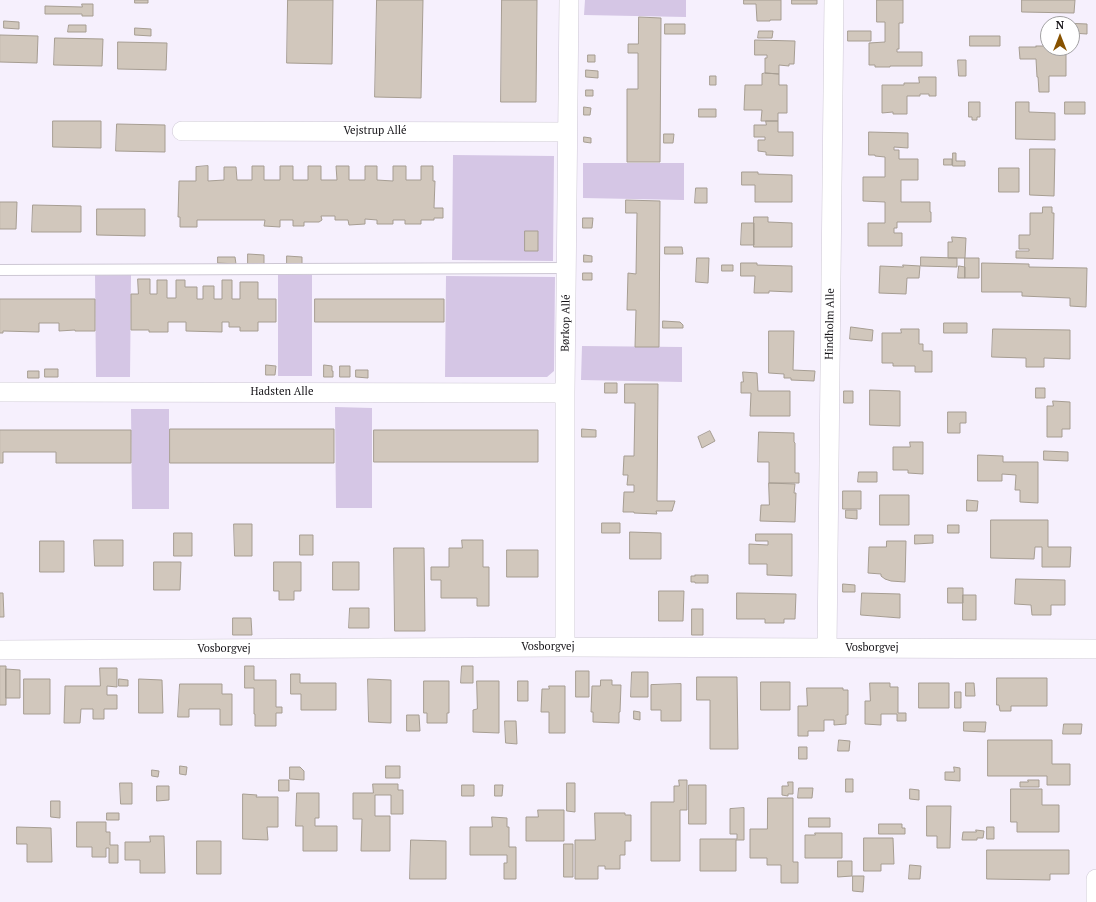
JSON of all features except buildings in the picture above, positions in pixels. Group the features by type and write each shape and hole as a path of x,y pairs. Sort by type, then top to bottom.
{"street":[{"name":"Børkop Allé","path":"564,647 569,0"},
{"name":"Hindholm Alle","path":"827,648 834,0"},
{"name":"Vejstrup Allé","path":"182,131 567,132"},
{"name":"Hadsten Alle","path":"0,392 565,393"},
{"name":"Vosborgvej","path":"0,650 564,647 1096,649"},
{"path":"1096,880 1096,902"}],"lane":[{"path":"0,270 567,268"}],"shaded area":[{"path":"585,0 686,0 686,17 584,15"},
{"path":"453,155 554,156 553,261 452,260"},
{"path":"583,163 684,163 684,200 583,198"},
{"path":"95,274 131,275 130,377 96,377"},
{"path":"278,274 312,275 312,376 278,376"},
{"path":"446,276 555,277 554,371 547,377 445,377"},
{"path":"582,346 682,347 682,382 581,380"},
{"path":"335,407 372,408 372,508 336,508"},
{"path":"131,409 169,409 169,509 132,509"}]}
